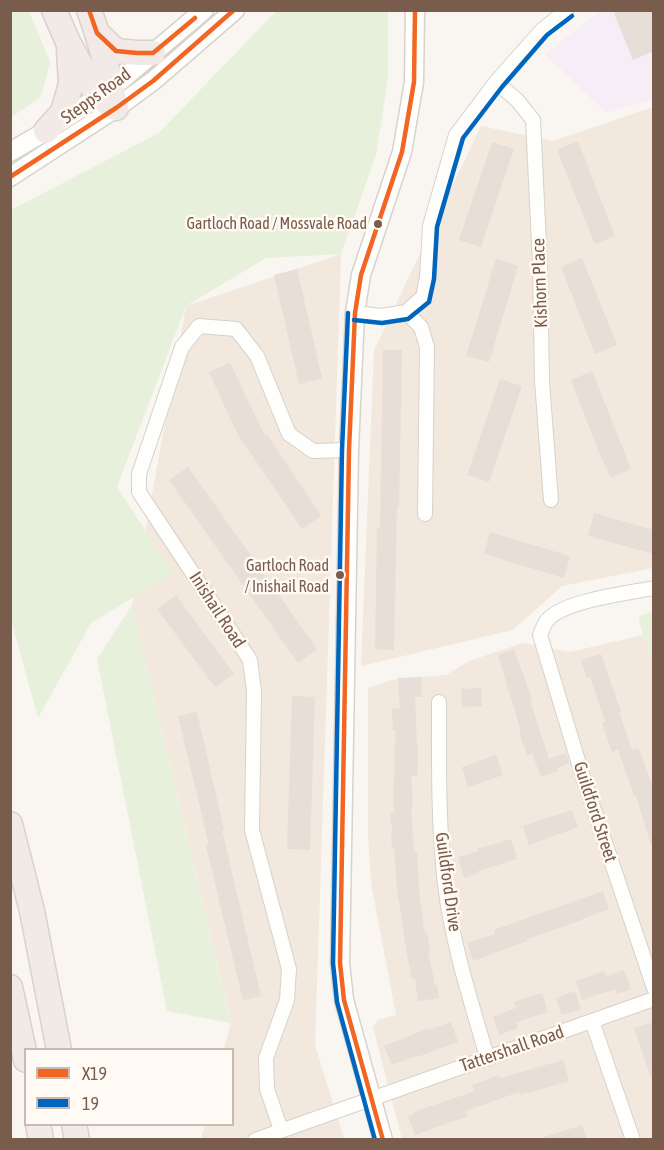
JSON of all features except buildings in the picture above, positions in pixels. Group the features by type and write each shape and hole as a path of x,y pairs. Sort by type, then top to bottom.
{"highway":[{"path":"54,10 68,42 109,98"},
{"path":"89,10 98,33 109,98"},
{"path":"98,33 116,51 153,53"},
{"path":"46,131 63,112 70,84 68,42"},
{"path":"10,824 32,911 59,1048"},
{"path":"10,987 24,1051"},
{"path":"10,1031 24,1073"}],"main road":[{"name":"Stepps Road","path":"10,177 109,98 153,53 204,10"},
{"name":"Stepps Road","path":"10,152 109,98 153,81 235,10"},
{"path":"383,1140 344,1000 340,963 349,450 355,313 361,276 402,152 414,82 415,10"}],"street":[{"path":"355,313 381,316 406,312 423,297 427,278 430,226 456,135 496,82 543,30 567,10"},
{"name":"Kishorn Place","path":"496,82 517,100 533,120 540,265 542,381 551,500"},
{"path":"406,312 421,327 427,347 425,514"},
{"name":"Inishail Road","path":"281,1130 267,1089 266,1058 287,1000 289,969 252,830 254,691 250,660 139,492 140,474 182,347 199,326 236,329 257,356 289,434 313,451 349,450"},
{"name":"Guildford Street","path":"654,588 567,607 546,621 540,635 582,774 654,988"},
{"name":"Guildford Drive","path":"439,702 439,815 446,886 460,964 487,1058"},
{"name":"Tattershall Road","path":"255,1140 654,999"},
{"path":"592,1021 633,1140"}],"shaded area":[{"path":"600,11 653,11 653,99 606,113 545,54"},
{"path":"653,107 653,568 562,586 513,630 361,666 374,350 481,126 553,141"},
{"path":"341,254 315,1045 344,1139 201,1139 205,1126 234,1126 234,1048 224,1048 231,1022 132,605 186,306"},
{"path":"643,635 654,665 653,1139 402,1139 373,1027 378,1020 396,1015 371,883 368,833 368,688 391,680 446,675 469,661 523,643 570,652"}],"green space":[{"path":"11,10 29,11 50,62 41,97 11,117"},
{"path":"277,10 388,11 388,78 376,155 341,254 266,258 186,306 117,487 173,573 91,623 38,718 11,619 11,210 159,133"},
{"path":"132,605 231,1023 167,1011 97,659"},
{"path":"654,612 653,665 639,619 641,615"}],"transit line":[{"name":"X19","path":"89,10 97,33 116,51 137,53 153,53 195,18"},
{"name":"X19","path":"10,177 153,81 234,10"},
{"name":"X19","path":"383,1140 344,1000 340,963 349,450 355,313 361,275 402,152 414,82 415,10"},
{"name":"19","path":"354,320 382,323 408,319 429,302 434,279 437,227 463,138 502,87 547,35 572,16"},
{"name":"19","path":"348,313 342,450 333,963 337,1002 375,1140"}],"place":[{"name":"Gartloch Road / Mossvale Road","path":"378,224"},
{"name":"Gartloch Road / Inishail Road","path":"340,575"}]}
